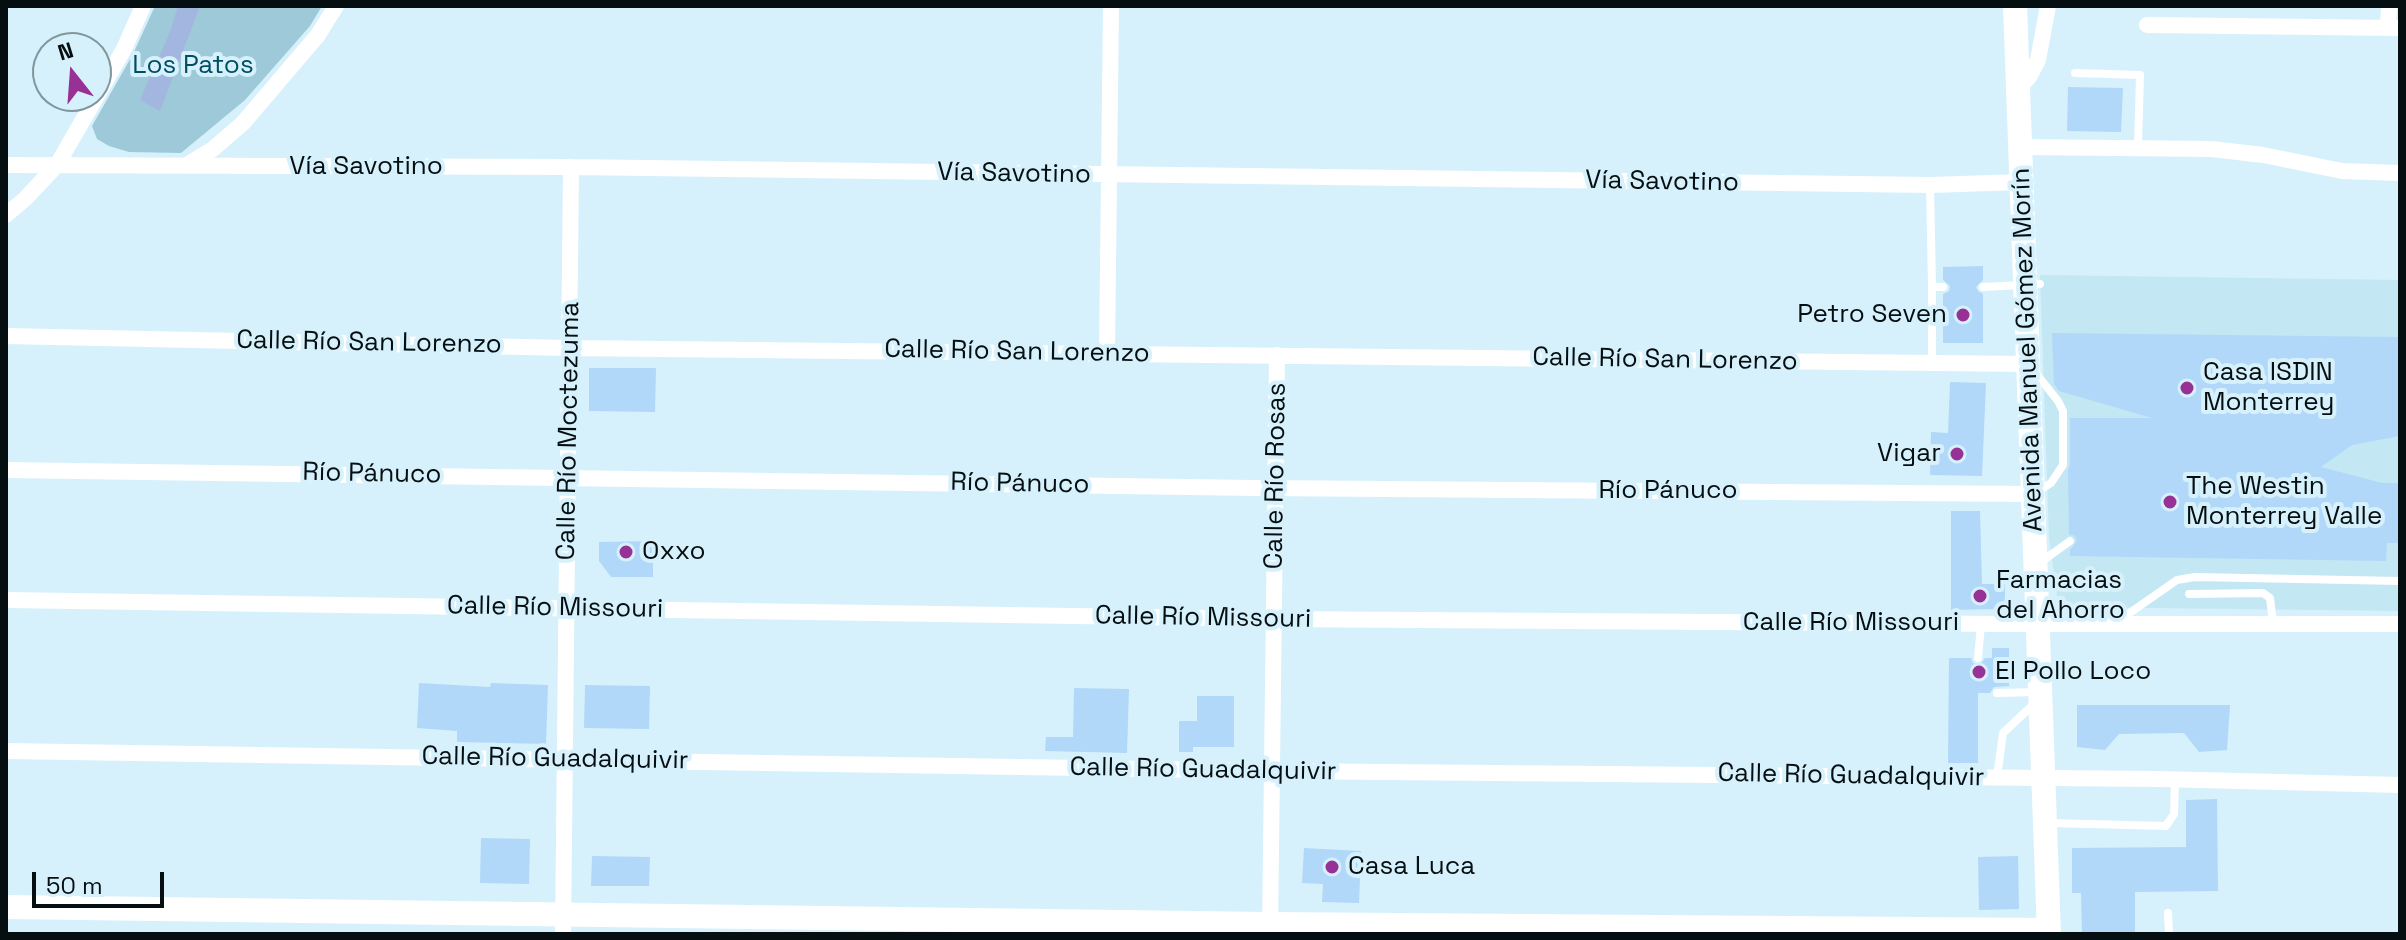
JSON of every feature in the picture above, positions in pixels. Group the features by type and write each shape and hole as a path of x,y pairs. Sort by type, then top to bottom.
{"street":[{"path":"6,215 57,165 124,49 143,6"},
{"path":"183,167 213,149 243,123 318,35 336,6"},
{"path":"1107,352 1111,6"},
{"name":"Avenida Manuel Gómez Morín","path":"2015,6 2022,182 2033,284 2033,494 2049,932"},
{"path":"2018,89 2038,60 2048,6"},
{"path":"2147,25 2394,28 2389,6"},
{"path":"2020,147 2212,149 2263,155 2342,171 2400,173"},
{"name":"Vía Savotino","path":"6,165 571,167 1930,185 2022,182"},
{"name":"Calle Río Moctezuma","path":"563,925 571,167"},
{"name":"Calle Río San Lorenzo","path":"6,336 571,348 1932,363 2033,354"},
{"name":"Calle Río Rosas","path":"1270,929 1277,355"},
{"name":"Río Pánuco","path":"6,470 1277,488 2033,494"},
{"name":"Calle Río Missouri","path":"6,600 1274,619 2400,624"},
{"name":"Calle Río Guadalquivir","path":"6,751 1273,771 2175,779 2400,785"},
{"path":"6,907 563,925 2049,932"}],"lane":[{"path":"2075,73 2140,75 2138,147"},
{"path":"1930,185 1932,363"},
{"path":"1983,287 2033,284"},
{"path":"1932,287 1943,287"},
{"path":"2033,354 2063,411 2063,465 2051,483 2033,494"},
{"path":"2036,565 2070,541"},
{"path":"2114,624 2177,580 2195,577 2400,581"},
{"path":"2189,594 2263,593 2270,598 2273,623"},
{"path":"1978,658 1981,624"},
{"path":"1997,693 2041,695"},
{"path":"1997,777 2003,733 2041,695"},
{"path":"2046,823 2166,826 2174,814 2175,779"},
{"path":"2168,913 2169,934"}],"shaded area":[{"path":"178,6 200,6 160,111 140,100"},
{"path":"2040,275 2400,280 2400,611 2071,607 2058,602 2049,537"}],"green space":[{"name":"Los Patos","path":"155,6 322,6 310,26 245,100 181,153 129,152 97,139 92,126 100,112 112,112 112,91"}],"building":[{"path":"2068,87 2123,88 2121,132 2067,131"},
{"name":"Petro Seven","path":"1983,266 1983,280 1976,287 1983,294 1983,343 1943,343 1943,294 1949,291 1950,286 1943,280 1943,267"},
{"path":"2052,333 2400,337 2400,436 2352,445 2321,467 2382,483 2400,483 2400,543 2387,543 2386,561 2070,556 2070,550 2077,541 2075,536 2069,534 2070,418 2152,418 2059,391 2054,384"},
{"path":"589,368 656,368 655,412 589,411"},
{"path":"1950,382 1986,383 1982,476 1930,475 1931,432 1948,433"},
{"path":"1951,511 1980,511 1982,584 2005,584 2005,600 1996,609 1951,610"},
{"name":"Oxxo","path":"653,541 653,577 611,577 599,561 599,542"},
{"path":"1992,648 2009,648 2009,686 1994,687 1990,693 1978,693 1978,763 1948,763 1949,658 1971,658 1973,663 1980,665 1985,658 1992,658"},
{"path":"419,683 490,687 491,683 548,685 546,744 457,742 457,731 417,728"},
{"path":"585,685 650,686 649,729 584,728"},
{"path":"1074,688 1129,689 1127,753 1045,751 1046,737 1073,737"},
{"path":"1197,696 1234,696 1234,747 1193,747 1193,752 1179,752 1179,721 1197,721"},
{"path":"2077,705 2230,705 2227,750 2199,752 2184,733 2119,734 2105,750 2077,747"},
{"path":"2217,799 2218,891 2135,892 2135,934 2082,934 2081,893 2072,893 2072,848 2186,847 2186,800"},
{"path":"481,838 530,839 529,884 480,883"},
{"name":"Casa Luca","path":"1304,848 1361,851 1359,903 1322,902 1323,884 1302,883"},
{"path":"592,856 650,857 649,886 591,886"},
{"path":"2018,856 2019,909 1979,910 1978,857"}],"place":[{"name":"Petro Seven","path":"1963,315"},
{"name":"Casa ISDIN Monterrey","path":"2187,388"},
{"name":"Vigar","path":"1957,454"},
{"name":"The Westin Monterrey Valle","path":"2170,502"},
{"name":"Oxxo","path":"626,552"},
{"name":"Farmacias del Ahorro","path":"1980,596"},
{"name":"El Pollo Loco","path":"1979,672"},
{"name":"Casa Luca","path":"1332,867"}]}
